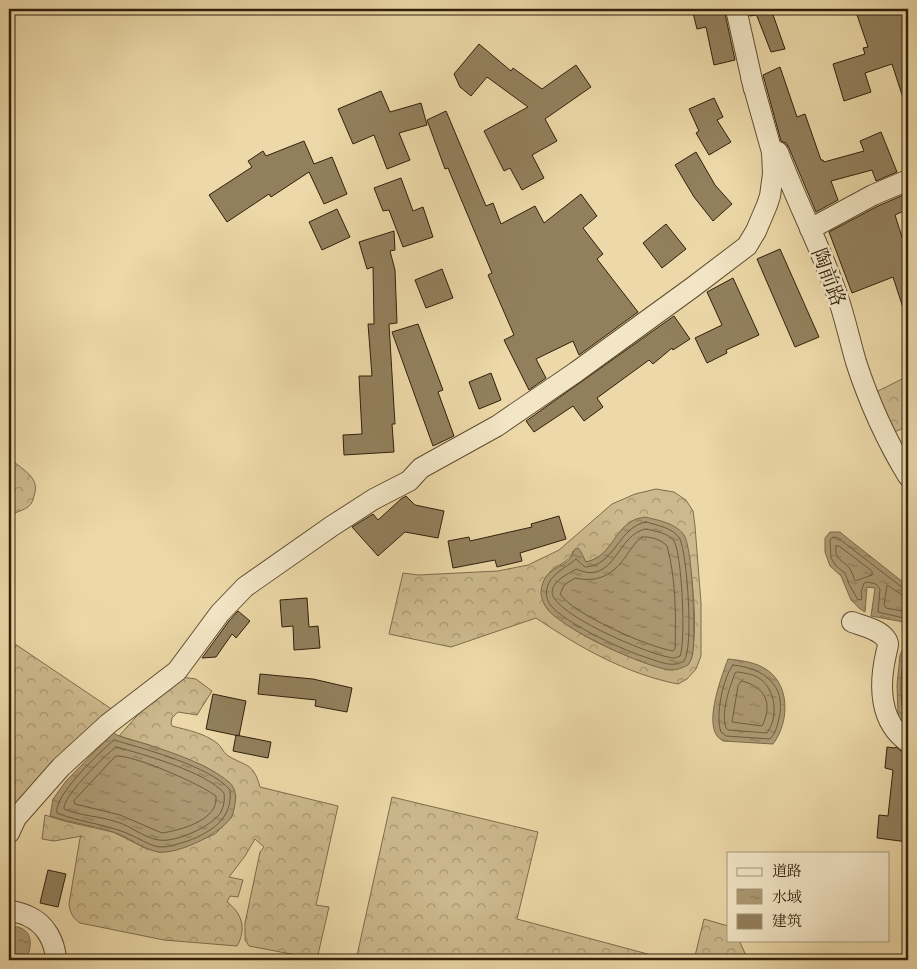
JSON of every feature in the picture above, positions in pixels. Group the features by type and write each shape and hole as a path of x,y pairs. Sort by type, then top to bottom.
{"street":[{"path":"9,833 16,818 62,767 108,724 177,671 220,613 246,587 332,526 374,499 409,481 421,468 497,426 693,287 747,246 768,205 773,174 772,152 751,77 736,9"},
{"name":"陶前路","path":"751,77 782,162 836,291 868,395 888,439 908,476"},
{"path":"810,229 873,195 908,180"},
{"path":"852,622 877,632 886,638 889,644 884,669 883,698 891,725 908,742"},
{"path":"9,910 28,915 48,932 53,943 56,960"}],"green space":[{"path":"908,376 908,426 892,433 874,393"},
{"path":"9,457 29,474 35,483 35,489 30,505 13,514 9,519"},
{"path":"656,489 674,492 686,500 693,511 701,603 701,656 696,669 687,679 678,684 640,674 586,649 536,618 451,647 389,634 403,573 418,575 498,571 528,565 559,550 612,504 635,494","holes":["624,527 684,535 690,563 694,598 694,632 691,660 669,670 638,660 620,653 568,626 544,604 547,576 569,559 573,551 583,557 586,562 593,560 608,549"]},
{"path":"9,640 113,710 9,818"},
{"path":"181,677 196,679 212,691 197,715 178,712 172,718 172,726 201,734 217,743 227,755 251,769 260,787 338,806 316,905 329,907 317,959 249,946 245,940 245,923 260,852 264,847 255,839 229,877 243,880 238,897 230,896 227,902 236,911 241,922 242,934 237,946 164,940 80,923 71,913 69,904 80,838 82,836 54,841 42,839 45,815 113,832 145,848 160,852 185,847 215,834 232,817 236,796 219,775 204,766 119,736 153,698"},
{"path":"392,797 538,832 517,919 670,960 356,960"},
{"path":"704,919 727,926 727,942 740,942 748,960 694,960"}],"water":[{"path":"645,517 666,523 681,531 687,543 693,591 693,652 688,665 677,669 670,670 642,662 589,638 550,612 542,597 541,592 546,577 569,560 575,549 578,548 586,562 594,559 607,549 627,524 635,519"},
{"path":"830,532 840,532 908,586 908,626 904,622 871,616 875,588 867,587 865,612 851,600 841,576 830,566 825,552 825,538"},
{"path":"908,639 908,732 898,715 897,685 900,655"},
{"path":"728,659 758,665 771,673 778,682 783,692 785,714 779,735 773,744 723,741 717,736 714,729 714,709"},
{"path":"113,733 191,760 229,782 236,796 233,813 229,820 221,828 200,841 177,850 158,852 113,832 50,816 53,799 66,781"},
{"path":"9,926 22,929 29,936 30,947 26,960 9,960"}],"building":[{"path":"692,9 724,9 735,60 714,65 706,27 697,29"},
{"path":"748,9 771,9 785,49 771,52 755,11 756,15 750,16"},
{"path":"855,9 908,9 908,103 905,104 892,64 865,73 871,92 844,101 833,64 865,54 863,48 868,47"},
{"path":"479,44 511,71 513,68 542,89 576,65 591,87 545,119 557,141 532,155 544,178 522,190 510,168 504,171 484,131 528,107 487,77 471,96 460,87 454,74"},
{"path":"780,67 797,117 805,114 821,160 824,162 864,151 860,141 881,132 897,172 876,181 872,170 831,181 838,200 816,212 789,148 786,143 781,141 763,75"},
{"path":"381,91 390,112 421,103 427,125 399,133 410,160 387,169 374,135 353,144 338,109"},
{"path":"714,98 723,117 717,120 731,142 709,155 696,133 699,131 689,109"},
{"path":"446,111 486,206 493,203 501,224 535,206 544,223 581,194 597,216 583,228 603,254 597,259 638,312 579,355 573,341 536,359 546,378 529,390 504,340 514,335 488,275 492,273 448,168 445,169 427,120"},
{"path":"304,141 314,164 332,157 347,194 324,204 309,172 271,197 269,194 227,222 209,195 252,167 248,161 263,151 266,156"},
{"path":"696,152 715,185 732,204 713,221 694,197 675,165"},
{"path":"401,178 413,211 423,207 433,237 403,247 389,210 383,211 374,188"},
{"path":"908,193 908,209 895,215 908,256 908,313 905,314 893,277 852,293 829,232 878,206"},
{"path":"337,209 350,237 322,250 309,222"},
{"path":"666,224 686,249 662,268 643,243"},
{"path":"394,231 395,250 390,251 395,270 397,323 389,324 395,424 392,424 394,452 344,455 343,435 362,434 359,376 372,376 368,324 374,324 373,267 367,269 359,242"},
{"path":"780,249 819,337 795,347 757,259"},
{"path":"442,269 453,298 426,308 415,280"},
{"path":"733,278 759,335 726,350 727,353 707,363 695,338 722,325 707,292"},
{"path":"674,316 690,339 673,350 672,348 653,364 649,360 597,398 603,407 584,421 573,406 534,432 526,421"},
{"path":"418,324 443,390 438,392 454,436 433,446 392,332"},
{"path":"491,373 501,400 479,409 469,382"},
{"path":"406,496 415,505 444,511 438,538 405,532 378,556 352,527 373,514 378,520"},
{"path":"559,516 566,539 520,553 522,561 497,567 495,560 453,568 448,541 469,537 470,541 532,527 531,524"},
{"path":"307,598 309,627 318,626 320,648 294,650 293,626 282,627 280,600"},
{"path":"238,611 250,621 236,638 232,634 216,657 202,658 229,621"},
{"path":"260,674 313,679 352,688 347,712 315,706 316,700 258,694"},
{"path":"213,694 246,701 239,736 206,729"},
{"path":"236,735 271,742 268,758 233,751"},
{"path":"887,747 896,747 908,754 908,842 877,838 879,815 888,816 893,770 885,768"},
{"path":"48,870 66,874 58,907 40,903"}]}
